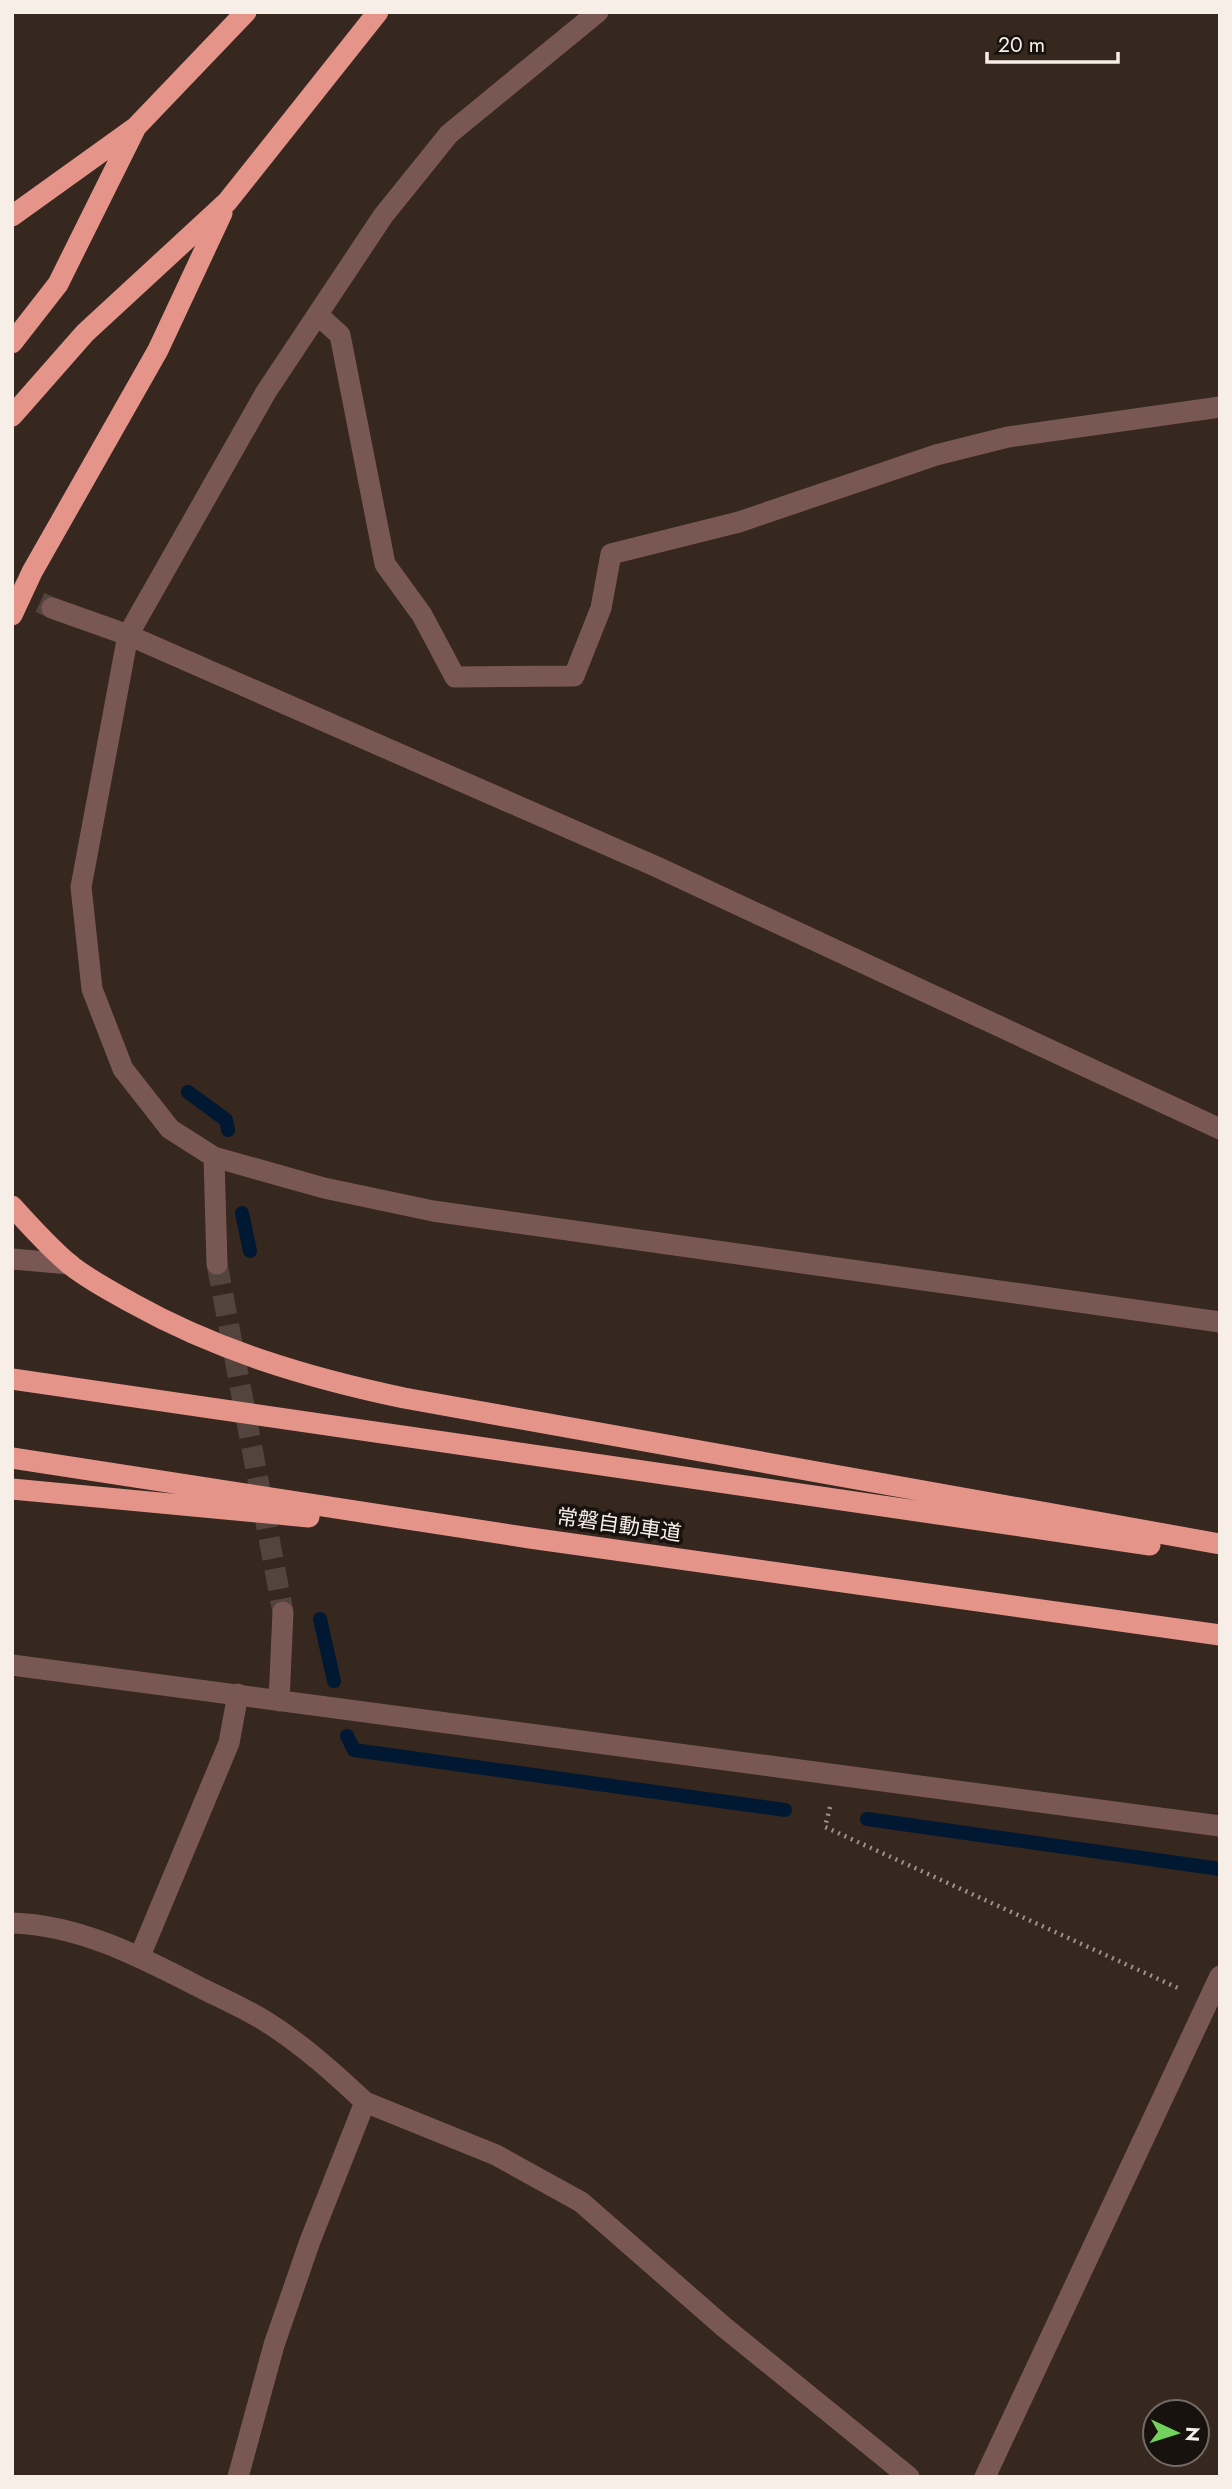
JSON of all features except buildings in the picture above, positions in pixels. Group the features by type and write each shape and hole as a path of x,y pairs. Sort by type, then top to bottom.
{"highway":[{"path":"12,216 136,127 246,12"},
{"path":"12,416 85,333 227,202 378,12"},
{"path":"12,343 58,284 136,127"},
{"path":"12,615 32,572 158,350 227,202"},
{"path":"12,1206 31,1228 70,1264 135,1305 203,1339 276,1366 337,1384 1220,1544"},
{"path":"12,1379 1220,1555"},
{"name":"常磐自動車道","path":"12,1458 530,1538 1220,1635"},
{"path":"12,1489 530,1538"}],"street":[{"path":"598,12 449,134 383,216 266,392 128,635 81,887 92,989 123,1069 170,1129 214,1157 324,1188 433,1210 1220,1322"},
{"path":"318,315 340,335 384,564 422,615 455,677 574,676 601,608 611,554 739,522 936,454 1008,437 1220,407"},
{"path":"52,608 128,635 657,867 1220,1129"},
{"path":"214,1157 217,1264"},
{"path":"12,1259 70,1264"},
{"path":"279,1701 283,1612"},
{"path":"12,1665 1220,1826"},
{"path":"140,1956 229,1743 238,1694"},
{"path":"12,1923 32,1923 82,1934 140,1956 265,2021 323,2063 365,2102 496,2155 582,2202 724,2327 909,2477"},
{"path":"985,2477 1220,1976"},
{"path":"238,2477 278,2332 310,2241 365,2102"}],"path":[{"path":"837,1776 825,1827 1208,2003"}],"waterway":[{"path":"188,1092 226,1120 228,1130"},
{"path":"242,1213 250,1251"},
{"path":"320,1619 334,1681"},
{"path":"347,1736 354,1750 785,1810"},
{"path":"867,1819 1220,1869"}],"tunnel":[{"path":"12,589 52,608"},
{"path":"217,1264 283,1612"}]}
